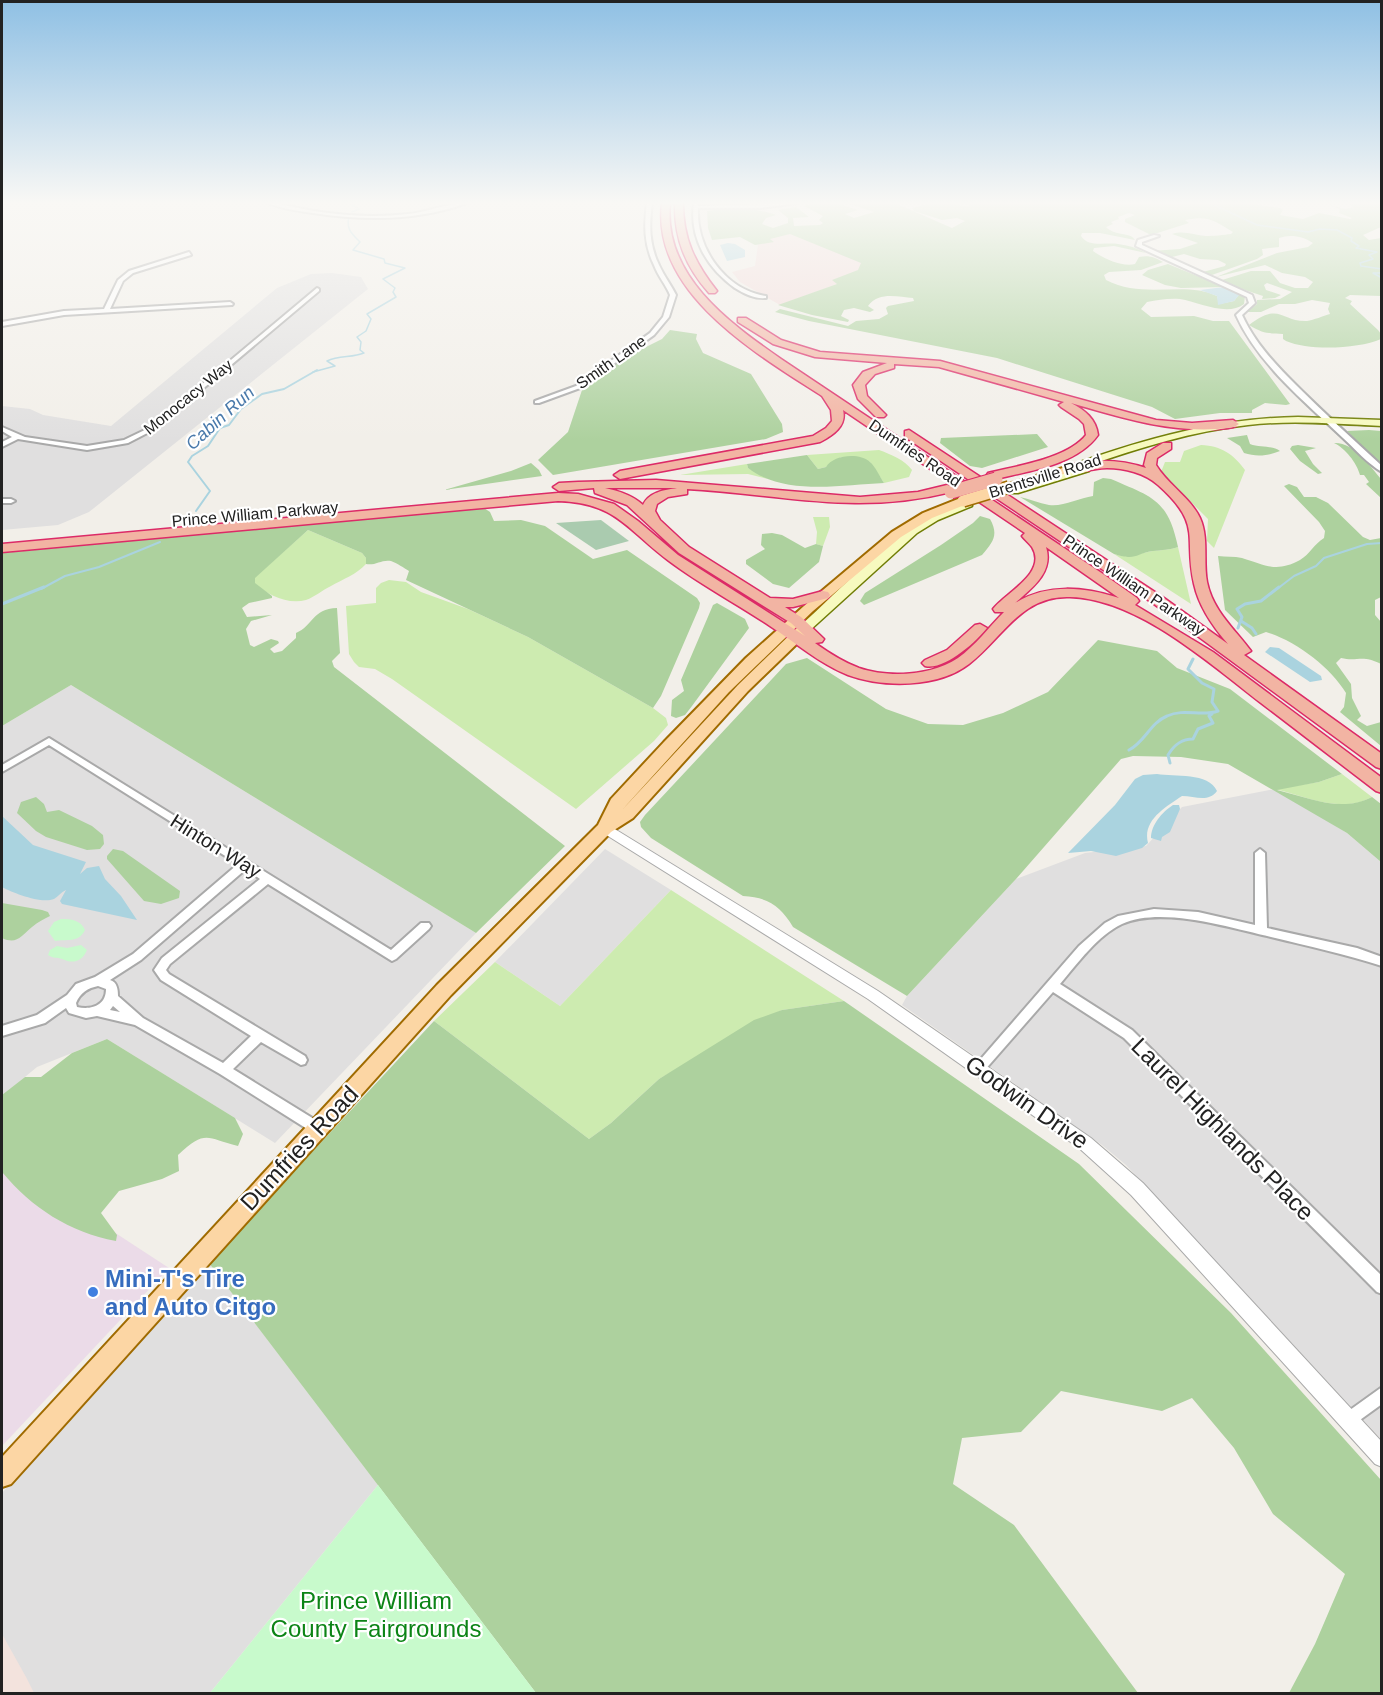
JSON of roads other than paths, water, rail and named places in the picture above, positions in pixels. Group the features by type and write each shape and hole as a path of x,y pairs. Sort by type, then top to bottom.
{"highway":[{"name":"Dumfries Road","path":"688,282 699,297 735,330 816,386 967,499 1218,663"},
{"path":"705,282 716,296"},
{"path":"801,363 739,317 777,342 811,353 839,358 940,364 1155,423 1192,427 1233,424"},
{"path":"880,415 861,394 859,385 862,377 886,367 915,364 944,368 1059,403 1076,411 1090,425 1091,438 1079,449 994,478"},
{"path":"473,495 604,477 809,442 830,432 839,418 837,407 816,386"},
{"name":"Dumfries Road","path":"845,392 880,415"},
{"path":"508,492 646,488 841,505 899,502 949,491 1079,454 1097,444 1098,427 1091,417 1071,404 1046,394"},
{"name":"Prince William Parkway","path":"880,415 1133,583 1382,763"},
{"path":"1167,446 1154,454 1150,460 1152,470 1179,498 1192,516 1197,534 1200,580 1206,599 1216,618 1228,636 1246,654 1303,704"},
{"path":"1073,468 1102,463 1134,468 1164,483"},
{"path":"508,492 595,484 667,483 813,499 858,501 915,497 949,491"},
{"path":"427,508 447,503 598,490 628,499 684,550 767,601 831,661 849,670 882,677 912,677 944,671 960,663 1025,603 1046,595 1073,593 1102,598 1125,605 1218,663 1382,787"},
{"path":"655,524 648,511 649,505 655,498 674,492 699,491"},
{"name":"Prince William Parkway","path":"2,538 508,492"},
{"path":"427,508 565,496 586,498 605,504 623,514 646,536 677,560 843,656 854,662 879,668 899,669 922,666 952,653 1034,578 1040,569 1043,560 1042,552 1032,539 967,499"},
{"name":"Prince William Parkway","path":"2,548 427,508"},
{"path":"767,601 793,603 823,595"}],"main road":[{"name":"Brentsville Road","path":"795,629 823,595 909,524 933,512 967,499 1238,428 1295,421"},
{"name":"Brentsville Road","path":"1011,489 1178,436 1233,424 1295,421 1382,423"},
{"name":"Brentsville Road","path":"795,629 913,531 967,499"},
{"name":"Dumfries Road","path":"2,1475 444,990 605,828 627,814 795,629"}],"street":[{"path":"106,310 120,282"},
{"name":"Smith Lane","path":"537,402 578,387 652,334 666,317 673,295 666,282"},
{"path":"733,282 755,296 764,297"},
{"path":"1219,282 1250,296 1252,303 1239,315 1245,329 1286,378 1382,470"},
{"name":"Monocacy Way","path":"2,429 17,437 87,448 118,444 136,438 153,428 317,290"},
{"path":"2,324 52,314 230,304"},
{"path":"2,445 17,437"},
{"path":"2,501 11,501"},
{"name":"Hinton Way","path":"2,769 49,741 392,956 425,926"},
{"name":"Godwin Drive","path":"605,828 852,982 1085,1143 1137,1189 1382,1457"},
{"path":"1260,853 1262,930"},
{"path":"41,1019 71,999 78,989 98,981 138,957 244,864"},
{"path":"268,878 166,961 160,970 165,977 301,1060"},
{"path":"979,1068 1095,937 1122,919 1138,915 1174,913 1262,930 1357,953 1382,962"},
{"path":"97,1011 138,957"},
{"path":"98,981 109,984 112,993 139,1022"},
{"name":"Laurel Highlands Place","path":"1052,985 1128,1034 1382,1287"},
{"path":"71,999 71,1007 77,1012"},
{"path":"2,1031 41,1019 77,1012 97,1011 139,1022 224,1070 317,1128"},
{"path":"224,1070 260,1035"},
{"path":"1348,1420 1382,1394"}],"water":[{"path":"1224,287 1240,294 1234,301 1218,305 1217,296 1200,290"},
{"path":"1270,647 1279,648 1321,676 1322,680 1310,682 1265,652"},
{"path":"1143,775 1199,778 1213,785 1217,791 1205,798 1182,796 1163,810 1152,821 1147,835 1148,843 1142,848 1116,856 1091,851 1068,853 1115,805 1135,779"},
{"path":"1173,805 1179,805 1180,809 1170,832 1162,837 1161,841 1151,838 1158,819"},
{"path":"2,816 33,845 86,862 80,874 87,868 99,866 105,879 121,896 137,920 62,904 60,901 66,890 54,899 42,900 20,895 2,887"}],"waterway":[{"name":"Cabin Run","path":"314,372 335,366 327,361 332,359 364,353 360,350 361,342 357,337 366,331 371,319 367,314 396,297 393,292 395,288 387,282"},
{"name":"Cabin Run","path":"196,511 210,491 188,462 192,456 208,446 220,428 229,425 241,409 262,394 284,389 314,372"},
{"name":"Cabin Run","path":"41,589 65,576 99,567 160,542"},
{"path":"1277,589 1294,576 1316,566 1324,558 1367,544 1382,543"},
{"name":"Cabin Run","path":"2,604 44,587"},
{"path":"1238,628 1242,617 1237,609 1245,604 1261,601 1279,587"},
{"path":"1241,621 1252,628 1256,634"},
{"path":"1129,750 1135,747 1156,723 1167,716 1218,711 1212,702 1214,689 1202,683 1188,669 1193,659"},
{"path":"1170,763 1168,755 1173,748 1181,741 1193,739 1198,729 1213,723 1209,716 1212,714"}],"place":[{"name":"Mini-T's Tire and Auto Citgo","path":"93,1292"}],"park label":[{"name":"Prince William County Fairgrounds","path":"376,1614"}]}
